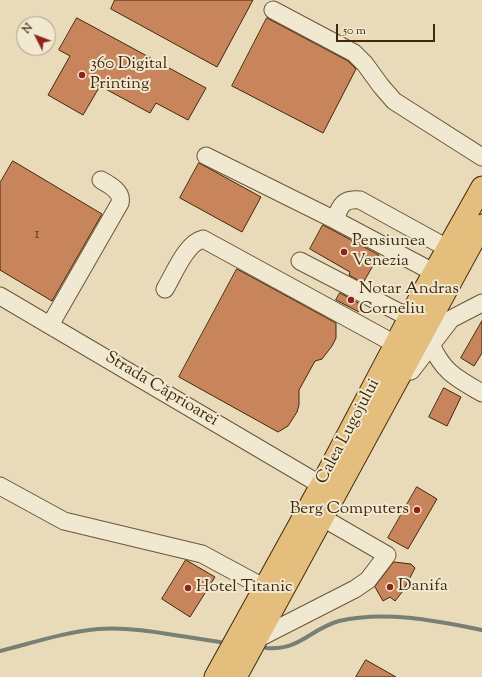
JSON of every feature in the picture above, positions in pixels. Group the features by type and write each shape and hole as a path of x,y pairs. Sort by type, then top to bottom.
{"main road":[{"name":"Calea Lugojului","path":"215,677 265,588 482,187"},
{"name":"Calea Lugojului","path":"236,677 482,225"}],"street":[{"path":"273,10 354,53 365,64 380,86 394,101 482,158"},
{"path":"206,156 335,220 435,273"},
{"path":"50,325 120,203 121,199 119,193 112,186 101,180"},
{"path":"335,220 345,202 351,199 360,200 450,246 442,277 442,286 445,294 452,304 482,316"},
{"path":"166,289 189,248 196,241 203,239 396,344"},
{"path":"300,261 410,318"},
{"name":"Strada Căprioarei","path":"0,296 321,485"},
{"path":"380,413 451,319 465,310 482,303"},
{"path":"431,344 446,371 482,394"},
{"path":"0,486 64,521 202,554 265,588"},
{"path":"257,639 355,589 368,580 387,555 323,518"}],"building":[{"path":"115,0 253,0 217,67 111,9"},
{"path":"77,18 206,88 188,120 156,103 150,113 100,86 83,115 48,95 70,56 59,50"},
{"path":"267,18 348,61 356,69 323,133 232,86"},
{"path":"13,161 102,214 52,301 0,270 0,183"},
{"path":"199,163 261,197 242,232 180,198"},
{"name":"Pensiunea Venezia","path":"323,225 379,255 363,283 349,275 350,272 310,249"},
{"path":"237,269 336,323 336,338 332,346 322,359 315,361 299,390 299,405 297,412 288,426 278,432 179,377"},
{"path":"340,293 362,305 359,312 336,300"},
{"path":"482,321 482,353 474,366 461,358"},
{"path":"444,388 461,397 447,426 429,417"},
{"name":"Berg Computers","path":"417,487 437,499 408,549 388,538"},
{"name":"Hotel Titanic","path":"186,560 215,577 190,617 162,599"},
{"name":"Danifa","path":"394,562 411,564 415,568 403,591 395,601 390,597 383,601 375,587"},
{"path":"366,660 396,677 356,677"}],"waterway":[{"path":"266,648 288,646 339,621 374,616 429,620 482,630"},
{"path":"0,651 61,635 86,630 113,628 144,630 220,642"}],"place":[{"name":"360 Digital Printing","path":"82,75"},
{"name":"Pensiunea Venezia","path":"344,252"},
{"name":"Notar Andras Corneliu","path":"351,300"},
{"name":"Berg Computers","path":"417,510"},
{"name":"Danifa","path":"390,587"},
{"name":"Hotel Titanic","path":"188,588"}]}
